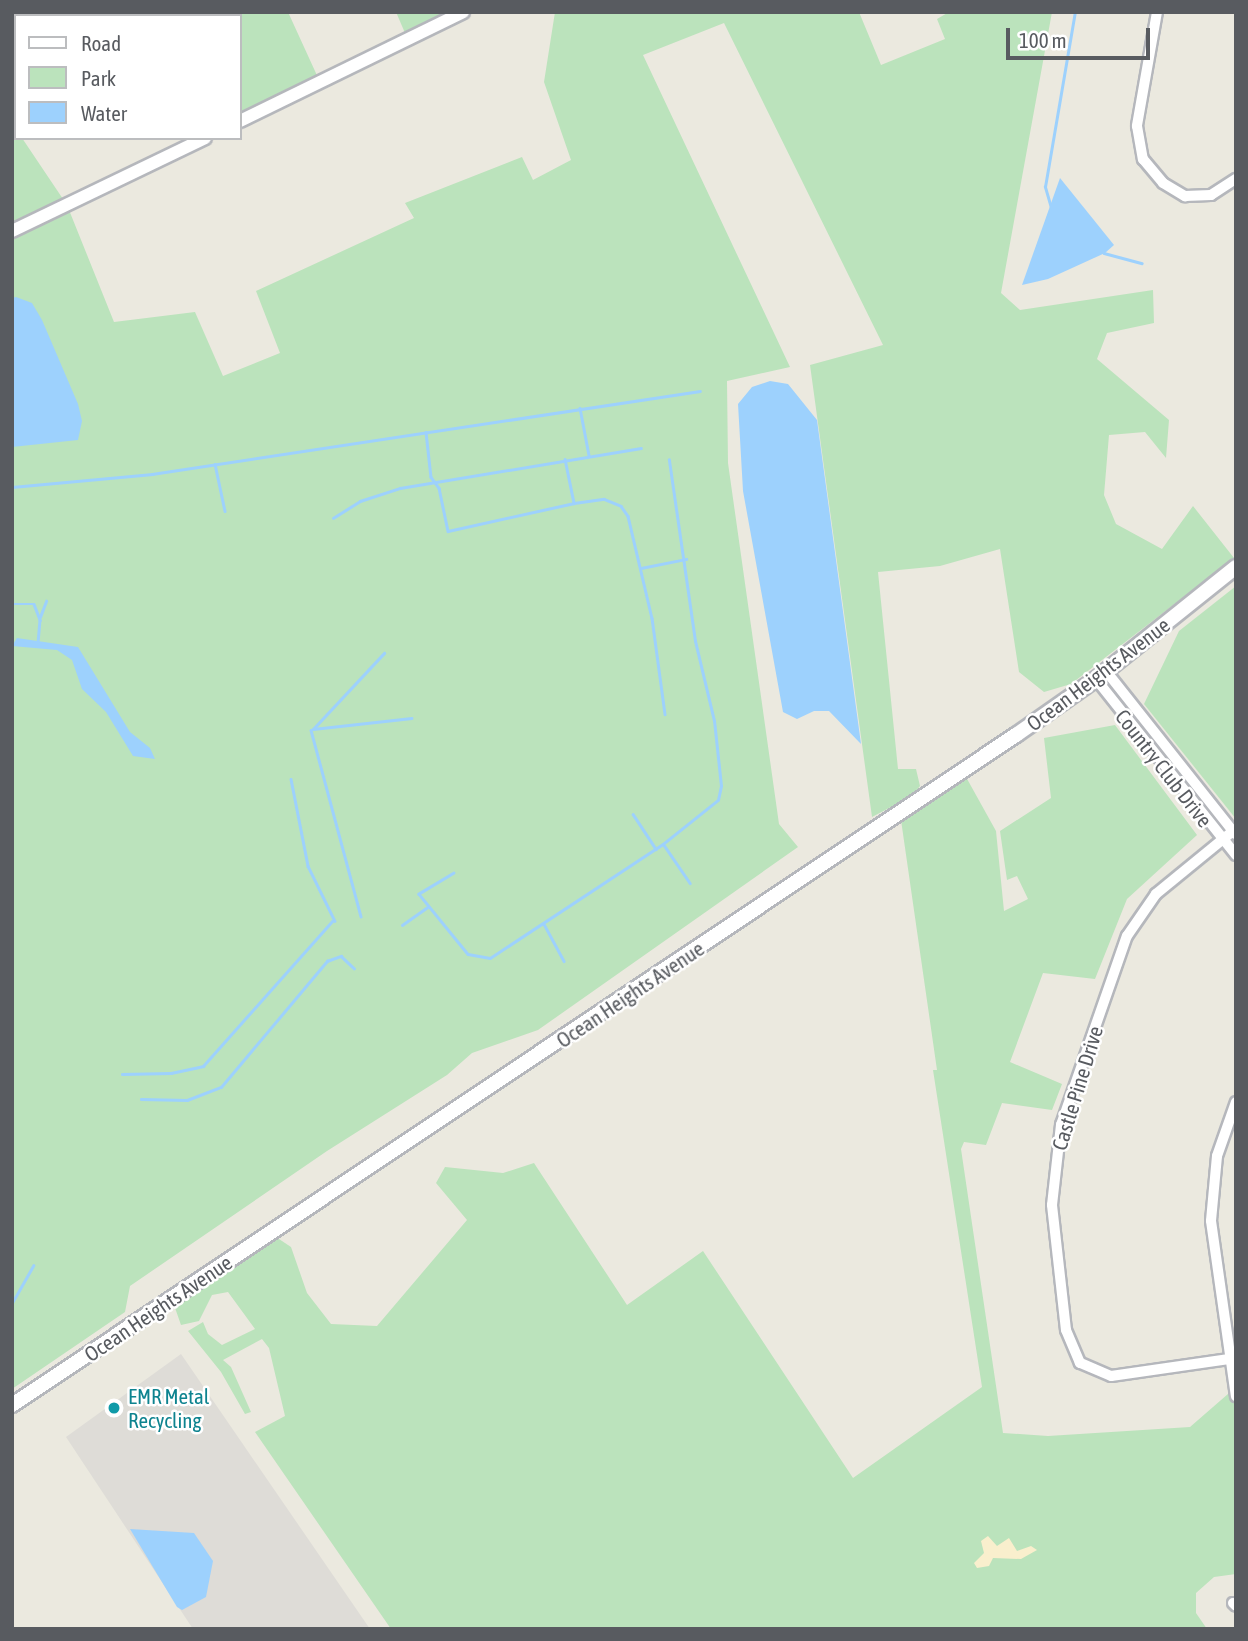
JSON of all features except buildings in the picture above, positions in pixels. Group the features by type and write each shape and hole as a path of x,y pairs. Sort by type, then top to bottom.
{"main road":[{"name":"Ocean Heights Avenue","path":"12,1405 1101,675 1236,567"}],"street":[{"path":"242,120 463,12"},
{"path":"1157,12 1137,126 1143,159 1163,183 1185,196 1211,195 1236,179"},
{"path":"12,231 201,140"},
{"name":"Country Club Drive","path":"1101,675 1234,833"},
{"name":"Country Club Drive","path":"1101,675 1220,841 1236,855"},
{"name":"Castle Pine Drive","path":"1229,1359 1111,1376 1080,1363 1066,1330 1052,1205 1061,1125 1124,943 1156,894 1220,841 1234,833"},
{"path":"1236,1101 1217,1156 1211,1198 1229,1359 1236,1396"}],"shaded area":[{"path":"181,1354 370,1629 193,1629 66,1437"}],"green space":[{"path":"12,12 64,14 14,14 14,140 23,140 67,205 114,322 195,312 223,376 280,353 256,291 414,218 405,203 522,157 533,180 571,160 544,82 555,12 859,12 881,65 945,39 937,19 949,12 1052,12 1001,293 1020,310 1153,290 1154,323 1107,333 1097,359 1169,420 1166,458 1145,432 1109,435 1104,495 1116,524 1162,549 1193,506 1234,558 1071,684 1044,692 1019,672 1000,549 940,566 878,572 898,769 916,769 920,786 912,796 872,817 810,365 883,345 724,23 643,55 790,367 727,381 728,463 779,824 798,847 538,1030 472,1053 447,1075 327,1151 130,1286 125,1312 12,1389"},
{"path":"192,12 288,12 320,82 245,120 242,113 242,14"},
{"path":"396,12 464,12 408,40"},
{"path":"1236,586 1236,819 1144,704 1179,631"},
{"path":"1115,725 1197,835 1127,899 1095,979 1043,973 1010,1062 1062,1084 1052,1110 1002,1103 986,1145 964,1142 961,1149 1003,1433 1048,1436 1190,1427 1236,1387 1236,1574 1214,1577 1196,1593 1196,1613 1207,1629 391,1629 255,1432 285,1416 269,1348 262,1339 223,1360 231,1367 251,1412 245,1414 221,1372 188,1331 203,1322 208,1334 222,1345 255,1329 228,1292 212,1295 199,1321 181,1325 174,1305 276,1237 291,1247 307,1293 331,1324 377,1326 467,1220 436,1183 445,1167 503,1173 534,1163 627,1305 703,1251 853,1478 982,1387 933,1070 937,1070 901,820 966,777 996,831 1004,911 1028,899 1017,876 1007,880 1000,831 1051,798 1044,738"}],"sand":[{"path":"988,1536 997,1546 1009,1538 1017,1551 1031,1546 1037,1550 1021,1559 993,1558 989,1566 977,1568 974,1563 984,1553 981,1541"}],"water":[{"path":"1060,178 1114,245 1105,253 1048,279 1022,285"},
{"path":"12,298 32,303 42,320 78,404 82,421 78,440 12,447"},
{"path":"770,381 788,384 817,420 861,744 829,711 814,711 797,719 783,712 743,491 738,404 752,387"},
{"path":"17,638 78,647 130,732 150,748 155,759 133,756 106,712 82,689 72,660 57,650 12,646"},
{"path":"130,1529 194,1533 213,1561 206,1597 182,1610 177,1607"}],"waterway":[{"path":"1051,208 1045,187 1075,12"},
{"path":"1104,253 1142,263"},
{"path":"12,487 152,474 700,391"},
{"path":"580,408 589,455"},
{"path":"426,432 431,477 439,488 448,531 574,503 604,499 621,506 628,516 652,618 665,714"},
{"path":"333,518 360,501 400,488 641,448"},
{"path":"565,459 574,503"},
{"path":"454,873 419,894 468,954 490,958 663,844 718,800 721,786 714,721 695,641 669,460"},
{"path":"215,464 225,511"},
{"path":"641,568 686,559"},
{"path":"40,617 46,601"},
{"path":"12,604 34,604 40,620 38,641"},
{"path":"313,729 384,653"},
{"path":"313,729 411,718"},
{"path":"311,730 361,916"},
{"path":"291,779 308,866 335,921"},
{"path":"633,814 656,849"},
{"path":"664,845 690,883"},
{"path":"402,925 428,907"},
{"path":"122,1074 171,1073 203,1066 332,921"},
{"path":"544,924 564,961"},
{"path":"141,1099 187,1100 221,1087 327,961 341,956 354,968"},
{"path":"12,1303 33,1266"}],"place":[{"name":"EMR Metal Recycling","path":"114,1408"}]}
